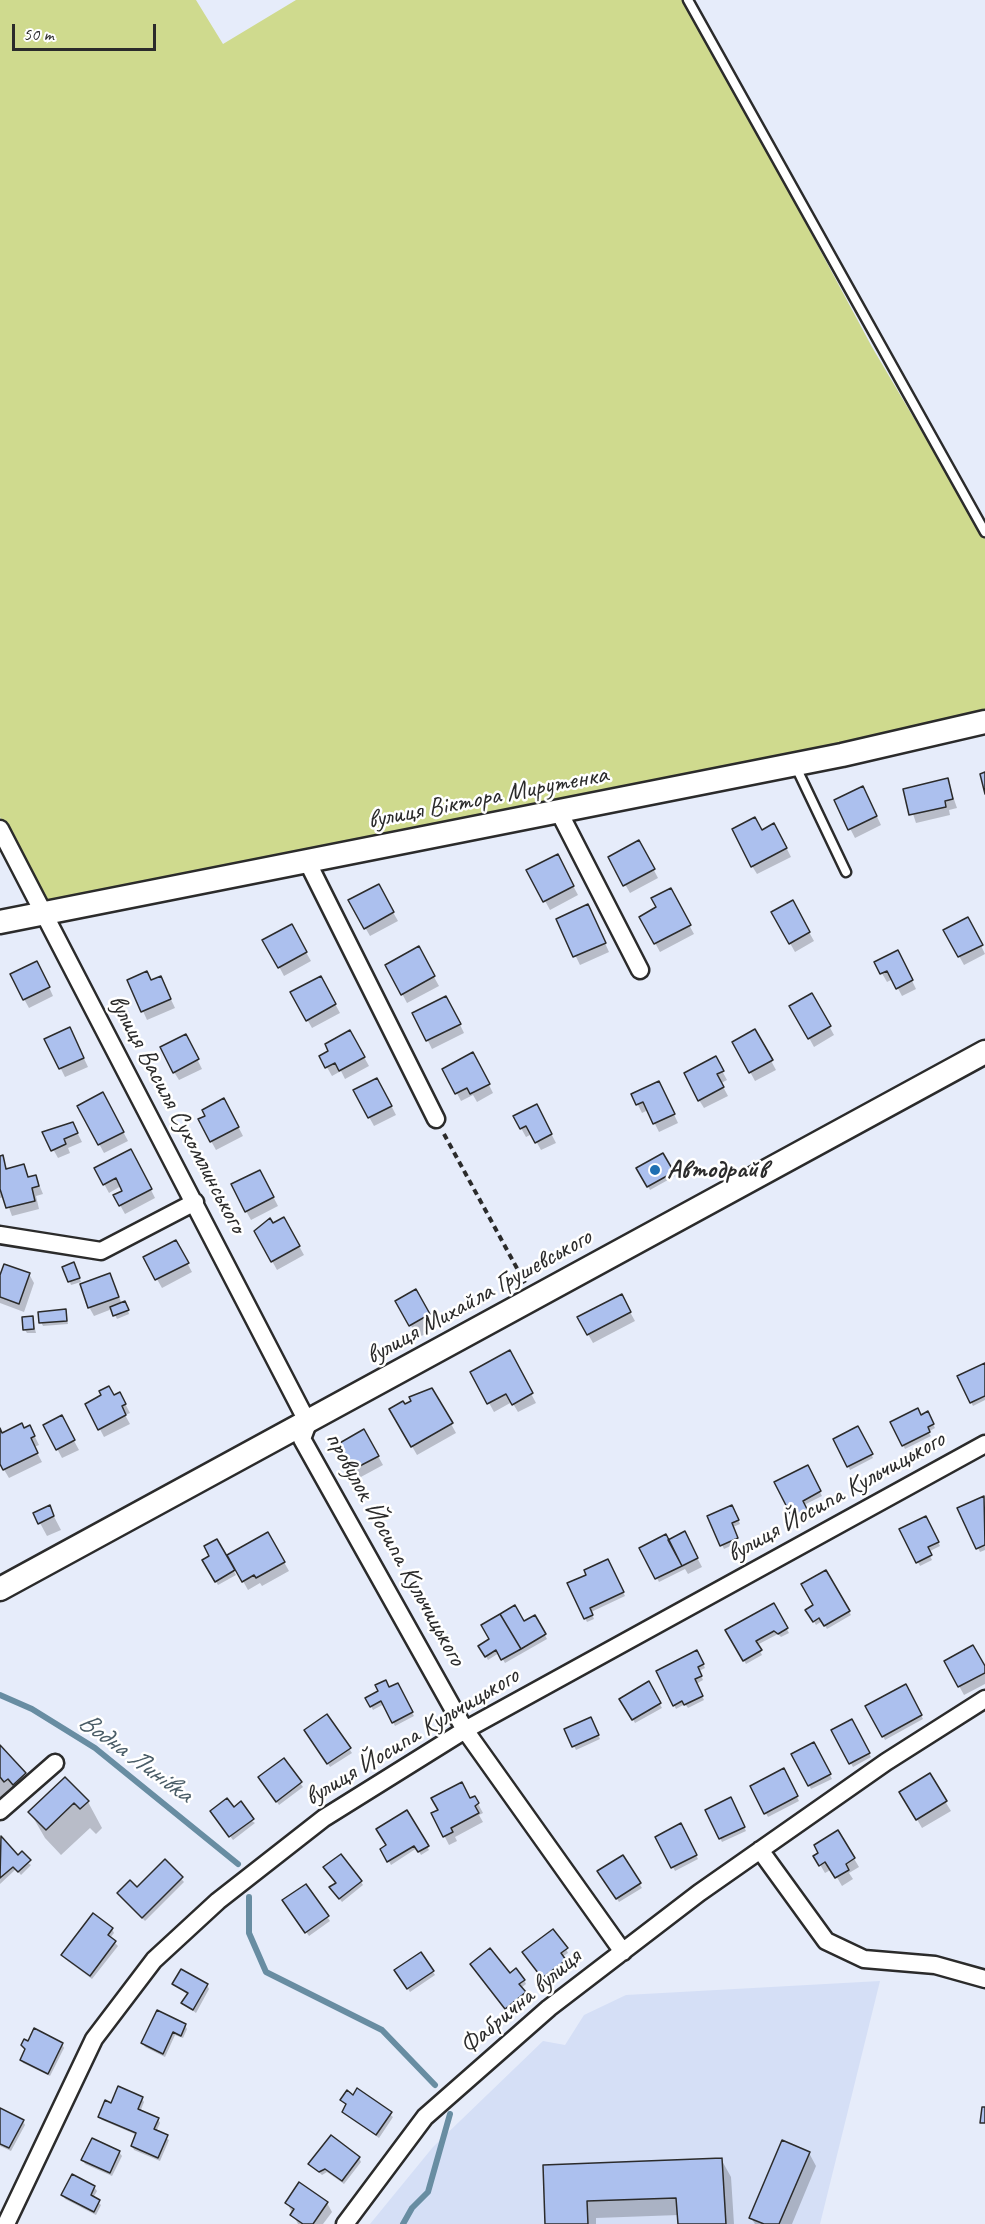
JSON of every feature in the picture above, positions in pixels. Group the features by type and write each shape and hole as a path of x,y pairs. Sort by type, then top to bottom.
{"street":[{"name":"вулиця Віктора Мирутенка","path":"0,922 559,813 795,765 985,722"},
{"path":"559,813 640,970"},
{"name":"вулиця Василя Сухомлинського","path":"0,829 308,1423"},
{"path":"308,863 436,1119"},
{"name":"вулиця Михайла Грушевського","path":"0,1589 985,1052"},
{"path":"0,1235 101,1251 195,1202"},
{"name":"провулок Йосипа Кульчицького","path":"308,1423 302,1438 465,1730"},
{"name":"вулиця Йосипа Кульчицького","path":"6,2224 94,2039 154,1960 218,1901 324,1818 465,1730 985,1444"},
{"name":"Фабрична вулиця","path":"345,2224 425,2117 549,2008 760,1850 886,1762 985,1699"},
{"path":"465,1730 623,1952"},
{"path":"0,1811 55,1763"},
{"path":"760,1850 826,1941 864,1959 935,1965 985,1979"}],"lane":[{"path":"688,0 985,532"},
{"path":"795,765 846,872"}],"path":[{"path":"436,1119 534,1299"}],"shaded area":[{"path":"880,1981 820,2224 370,2224 433,2147 543,2041 565,2045 584,2015 626,1995"}],"green space":[{"path":"0,0 196,0 223,44 296,0 686,0 872,347 985,539 985,717 49,915 0,817"}],"building":[{"path":"985,772 985,794 980,774"},
{"path":"948,778 953,799 945,801 946,807 909,815 903,789"},
{"path":"863,786 877,816 848,830 834,800"},
{"path":"755,817 762,830 774,823 787,848 751,867 732,829"},
{"path":"639,840 655,869 623,886 608,857"},
{"path":"558,854 574,886 543,902 526,870"},
{"path":"379,884 394,912 364,929 348,900"},
{"path":"671,888 691,925 654,944 639,917 656,907 651,898"},
{"path":"793,900 810,932 789,944 771,912"},
{"path":"588,904 606,943 573,957 556,919"},
{"path":"968,917 983,945 958,957 943,930"},
{"path":"292,924 307,952 278,968 262,940"},
{"path":"419,946 435,976 401,995 385,965"},
{"path":"898,950 913,980 896,989 887,971 880,974 874,962"},
{"path":"37,961 50,987 23,1000 10,974"},
{"path":"147,971 151,980 161,976 171,999 141,1012 127,980"},
{"path":"321,976 336,1004 306,1021 290,992"},
{"path":"812,993 831,1026 808,1039 789,1006"},
{"path":"446,996 461,1024 426,1041 412,1013"},
{"path":"70,1027 84,1058 59,1069 44,1039"},
{"path":"755,1029 773,1060 749,1073 732,1042"},
{"path":"350,1030 365,1057 339,1071 335,1063 325,1068 319,1056 328,1051 325,1044"},
{"path":"186,1034 199,1059 173,1073 160,1047"},
{"path":"473,1052 490,1084 470,1094 467,1088 455,1094 442,1069"},
{"path":"716,1056 724,1071 717,1074 724,1087 698,1101 684,1073"},
{"path":"377,1078 392,1106 368,1118 353,1090"},
{"path":"659,1081 675,1114 653,1124 643,1102 636,1105 631,1094"},
{"path":"103,1092 124,1132 98,1145 77,1106"},
{"path":"224,1098 239,1127 210,1142 198,1119 205,1116 202,1110"},
{"path":"537,1104 552,1134 535,1143 526,1126 520,1129 513,1116"},
{"path":"73,1122 78,1133 64,1139 66,1144 51,1151 42,1132"},
{"path":"131,1149 152,1189 119,1206 113,1195 122,1191 116,1178 103,1185 94,1168"},
{"name":"Автодрайв","path":"663,1153 674,1172 647,1187 636,1168"},
{"path":"3,1155 6,1169 24,1164 28,1177 36,1175 39,1186 32,1188 35,1201 6,1208 0,1189 0,1156"},
{"path":"260,1170 274,1197 245,1212 231,1184"},
{"path":"284,1217 300,1246 271,1262 254,1231 270,1218 273,1223"},
{"path":"176,1240 189,1263 155,1280 143,1257"},
{"path":"74,1262 80,1278 68,1282 62,1267"},
{"path":"4,1264 30,1273 19,1304 0,1297 0,1275"},
{"path":"110,1273 119,1297 88,1308 80,1284"},
{"path":"416,1289 430,1314 409,1326 395,1301"},
{"path":"622,1294 631,1312 587,1335 577,1317"},
{"path":"125,1301 129,1310 113,1316 110,1307"},
{"path":"66,1309 67,1321 39,1323 38,1312"},
{"path":"33,1316 34,1329 23,1330 22,1317"},
{"path":"510,1350 533,1393 512,1405 506,1394 487,1404 470,1372"},
{"path":"985,1363 985,1396 970,1403 957,1376"},
{"path":"109,1386 114,1395 120,1392 126,1404 122,1406 126,1415 98,1430 85,1404 101,1395 99,1391"},
{"path":"432,1388 453,1423 411,1447 389,1409 403,1401 405,1404 411,1401 409,1397"},
{"path":"918,1408 921,1415 928,1411 934,1424 928,1427 930,1432 902,1446 890,1422"},
{"path":"62,1415 75,1440 56,1450 43,1425"},
{"path":"22,1423 24,1428 30,1425 35,1436 31,1438 38,1453 3,1470 0,1464 0,1428 2,1433"},
{"path":"858,1426 873,1454 847,1467 833,1439"},
{"path":"364,1429 379,1456 352,1470 338,1444"},
{"path":"808,1465 821,1491 803,1501 808,1511 793,1519 774,1482"},
{"path":"984,1496 985,1545 976,1549 957,1508"},
{"path":"50,1505 54,1516 38,1524 33,1513"},
{"path":"732,1505 739,1520 732,1523 738,1538 720,1546 707,1516"},
{"path":"926,1516 939,1542 928,1547 932,1555 916,1563 899,1529"},
{"path":"685,1531 698,1558 682,1566 668,1540"},
{"path":"268,1532 285,1562 256,1578 254,1575 242,1582 227,1555"},
{"path":"666,1534 682,1566 655,1579 639,1548"},
{"path":"217,1539 235,1570 215,1582 202,1560 209,1556 204,1546"},
{"path":"608,1559 624,1592 590,1608 593,1615 584,1619 567,1583 586,1575 584,1570"},
{"path":"826,1570 850,1611 824,1626 819,1618 813,1622 805,1610 813,1605 801,1584"},
{"path":"774,1603 788,1628 778,1634 774,1631 756,1641 762,1650 743,1661 725,1630"},
{"path":"515,1605 524,1621 535,1615 546,1634 521,1649 500,1614"},
{"path":"500,1614 521,1649 501,1660 496,1650 485,1657 478,1646 489,1639 481,1625"},
{"path":"973,1645 985,1666 985,1673 958,1687 944,1661"},
{"path":"697,1650 704,1664 698,1667 702,1676 695,1679 703,1696 684,1705 682,1701 673,1706 656,1671"},
{"path":"386,1680 389,1687 398,1683 413,1712 392,1723 381,1701 370,1707 365,1698 378,1691 375,1685"},
{"path":"649,1681 661,1703 632,1720 619,1699"},
{"path":"906,1684 922,1715 882,1737 865,1706"},
{"path":"327,1714 351,1748 327,1764 304,1730"},
{"path":"591,1717 599,1735 572,1747 564,1729"},
{"path":"852,1719 870,1753 849,1764 831,1730"},
{"path":"814,1742 831,1774 808,1786 791,1754"},
{"path":"0,1745 26,1773 13,1785 8,1779 4,1782 0,1777"},
{"path":"284,1758 302,1782 276,1802 258,1777"},
{"path":"784,1768 798,1796 764,1814 750,1786"},
{"path":"930,1773 947,1801 916,1820 899,1792"},
{"path":"65,1777 89,1801 80,1809 74,1803 46,1830 28,1812"},
{"path":"462,1782 470,1798 475,1796 479,1803 475,1806 479,1813 451,1828 453,1832 443,1837 431,1813 438,1810 431,1798"},
{"path":"731,1797 745,1827 719,1839 705,1810"},
{"path":"227,1798 234,1807 241,1801 254,1819 229,1837 210,1811"},
{"path":"407,1810 429,1846 418,1852 414,1846 387,1862 380,1849 386,1845 376,1829"},
{"path":"681,1823 697,1855 671,1868 655,1837"},
{"path":"838,1830 855,1858 846,1864 849,1870 835,1878 825,1862 819,1866 813,1856 818,1853 814,1845"},
{"path":"1,1836 18,1855 22,1851 31,1860 18,1872 13,1867 0,1878"},
{"path":"341,1854 362,1881 339,1899 329,1887 336,1883 323,1867"},
{"path":"623,1855 641,1883 616,1899 597,1871"},
{"path":"165,1859 183,1877 142,1918 117,1893 130,1880 137,1887"},
{"path":"306,1884 329,1916 305,1933 282,1900"},
{"path":"93,1913 113,1928 108,1935 116,1941 90,1976 61,1955"},
{"path":"553,1929 568,1948 561,1953 566,1960 542,1978 522,1952"},
{"path":"490,1948 510,1973 516,1968 525,1980 519,1984 526,1992 505,2009 470,1964"},
{"path":"421,1952 434,1971 407,1989 394,1970"},
{"path":"181,1969 208,1984 193,2010 181,2003 188,1993 172,1984"},
{"path":"157,2010 186,2024 181,2036 173,2032 163,2054 141,2043"},
{"path":"34,2028 63,2043 48,2074 20,2060 25,2049 21,2045 24,2039 28,2041"},
{"path":"118,2086 143,2097 138,2109 159,2118 154,2129 168,2135 158,2158 131,2146 136,2133 98,2117 105,2100 111,2103"},
{"path":"357,2088 392,2112 376,2135 342,2112 346,2104 340,2100 347,2090 353,2095"},
{"path":"982,2107 985,2107 985,2123 980,2123"},
{"path":"0,2108 24,2120 9,2148 0,2144"},
{"path":"331,2135 360,2157 342,2181 325,2169 319,2172 308,2164"},
{"path":"92,2138 120,2151 110,2173 81,2160"},
{"path":"782,2140 810,2152 779,2224 764,2224 749,2218"},
{"path":"722,2158 726,2224 678,2224 676,2198 587,2201 588,2224 545,2224 543,2165"},
{"path":"72,2174 95,2186 91,2195 100,2200 94,2212 61,2195"},
{"path":"299,2182 328,2202 313,2224 303,2224 290,2215 294,2209 285,2203"}],"waterway":[{"name":"Водна Линівка","path":"0,1695 32,1709 95,1748 238,1864"},
{"name":"Водна Линівка","path":"249,1897 249,1933 266,1972 382,2030 435,2085"},
{"name":"Водна Линівка","path":"403,2224 412,2208 428,2192 450,2114"}],"place":[{"name":"Автодрайв","path":"655,1170"}]}
